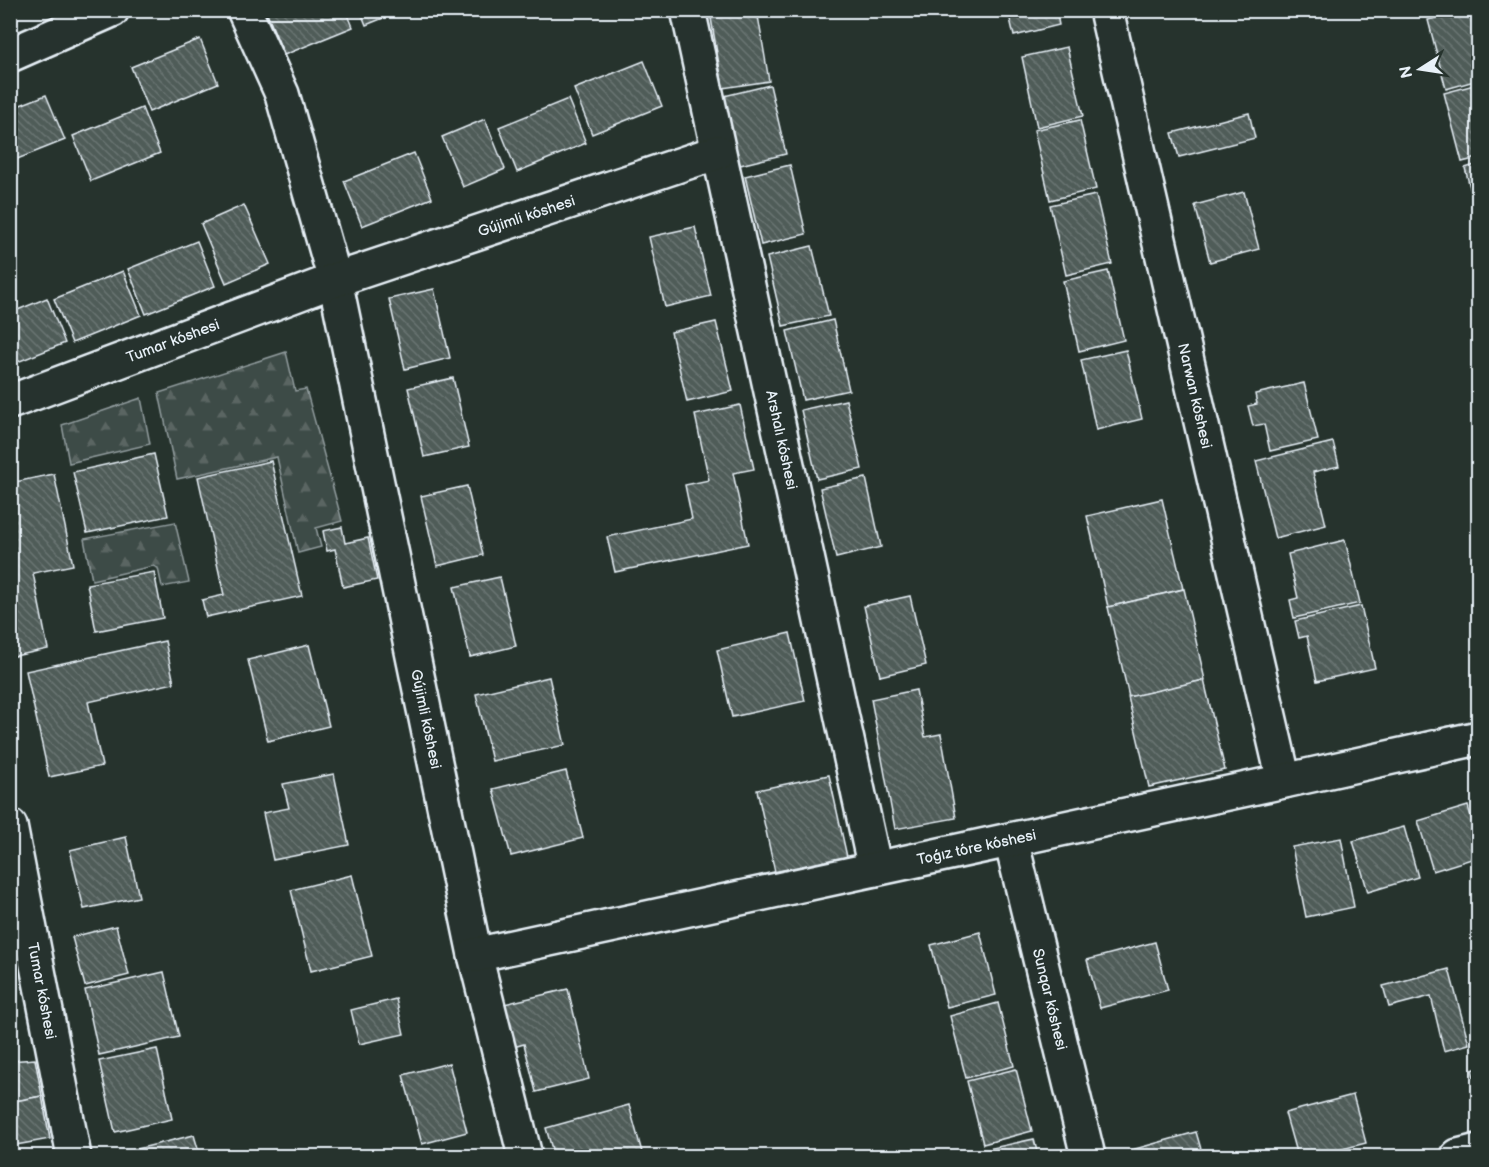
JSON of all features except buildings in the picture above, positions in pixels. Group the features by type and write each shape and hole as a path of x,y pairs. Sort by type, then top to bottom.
{"street":[{"path":"10,55 112,10"},
{"name":"Gújimli kóshesi","path":"244,10 282,94 335,280 475,955 525,1156"},
{"name":"Arshalı kóshesi","path":"688,10 875,869"},
{"name":"Narwan kóshesi","path":"1106,10 1284,782"},
{"name":"Gújimli kóshesi","path":"335,280 718,152"},
{"name":"Tumar kóshesi","path":"10,402 335,280"},
{"name":"Toǵız tóre kóshesi","path":"475,955 1284,782 1479,738"},
{"name":"Tumar kóshesi","path":"11,831 74,1156"},
{"name":"Sunqar kóshesi","path":"1011,840 1088,1156"},
{"path":"1458,1156 1479,1151"}],"green space":[{"path":"286,352 295,391 306,389 342,521 316,528 321,547 298,553 277,457 177,479 159,393"},
{"path":"141,398 150,444 69,463 62,425"},
{"path":"175,522 189,582 162,587 158,568 153,566 92,580 84,539"}]}
